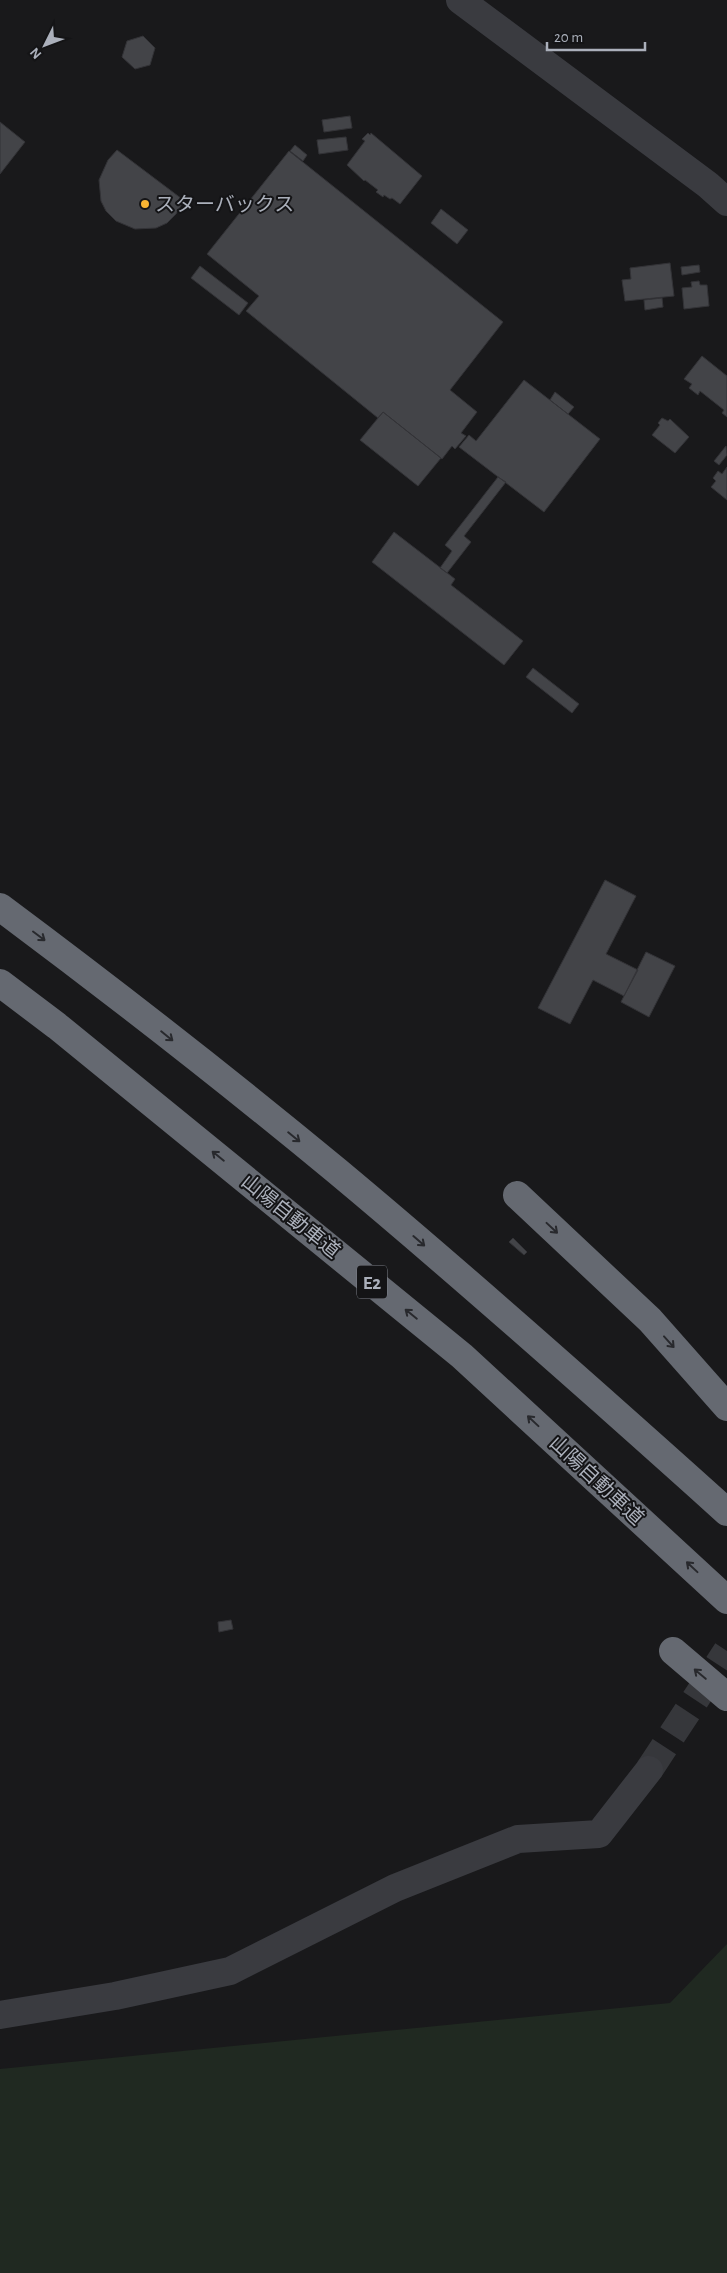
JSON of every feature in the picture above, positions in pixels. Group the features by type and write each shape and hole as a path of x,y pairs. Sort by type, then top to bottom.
{"highway":[{"path":"0,907 98,980 336,1170 566,1368 727,1512"},
{"name":"山陽自動車道","path":"0,983 58,1026 462,1356 727,1600"},
{"path":"517,1195 650,1320 727,1407"},
{"path":"673,1651 727,1697"}],"street":[{"path":"460,0 708,185 727,202"},
{"path":"0,2015 115,1996 230,1971 395,1888 518,1839 599,1834 649,1770"}],"shaded area":[{"path":"727,1944 727,2273 0,2273 0,2069 670,2003"}],"building":[{"path":"143,36 155,48 150,65 135,69 122,57 127,41"},
{"path":"350,116 352,128 324,132 322,120"},
{"path":"0,122 25,142 0,174"},
{"path":"368,133 370,135 371,133 422,176 400,204 392,198 390,199 384,195 383,197 376,192 378,190 364,181 347,165 365,141 362,139"},
{"path":"346,137 348,150 319,154 317,140"},
{"path":"295,145 307,155 303,161 290,151"},
{"path":"117,150 182,199 183,202 176,214 167,223 156,228 135,229 116,221 106,211 101,201 99,180 108,160"},
{"path":"289,151 503,322 450,390 477,412 461,433 466,436 455,449 452,446 442,459 383,412 378,418 246,311 259,296 207,254"},
{"path":"441,209 468,230 457,244 431,223"},
{"path":"670,263 674,296 625,301 622,280 631,279 630,268"},
{"path":"699,265 700,272 682,275 681,267"},
{"path":"200,266 248,303 239,315 191,278"},
{"path":"699,281 700,285 707,285 709,306 684,309 682,288 692,287 691,282"},
{"path":"662,298 663,307 645,310 644,300"},
{"path":"702,356 727,376 727,417 722,413 724,410 700,391 698,395 689,388 692,384 684,379"},
{"path":"524,380 600,439 544,512 459,447 469,435 476,441"},
{"path":"555,392 574,407 568,414 550,400"},
{"path":"383,412 441,458 418,486 360,440"},
{"path":"662,418 668,421 670,419 689,437 675,453 652,435 660,425 658,423"},
{"path":"726,446 727,455 719,465 714,461"},
{"path":"727,467 727,500 711,487 716,481 713,478 718,471 722,474"},
{"path":"498,477 506,482 464,536 471,542 447,573 440,568 452,551 445,545"},
{"path":"394,532 455,579 451,585 523,641 504,665 372,562"},
{"path":"533,668 579,704 572,713 526,677"},
{"path":"605,880 636,896 606,954 638,970 624,996 593,980 570,1024 538,1008"},
{"path":"646,952 675,966 649,1017 621,1002"},
{"path":"513,1238 527,1252 524,1255 509,1242"},
{"path":"231,1620 233,1629 219,1632 218,1622"}],"tunnel":[{"path":"649,1770 727,1651"}],"place":[{"name":"スターバックス","path":"145,204"}]}
